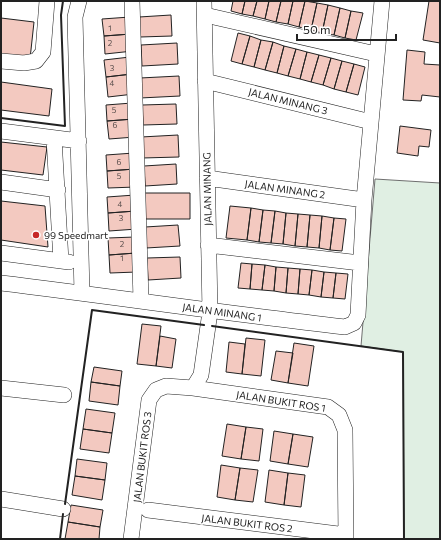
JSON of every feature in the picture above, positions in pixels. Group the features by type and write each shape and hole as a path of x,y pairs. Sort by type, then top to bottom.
{"street":[{"path":"1,61 24,63 36,62 43,52 47,1"},
{"path":"78,1 75,17 82,293"},
{"path":"132,1 141,300"},
{"path":"208,245 360,263 376,54 382,1"},
{"path":"205,8 376,54"},
{"name":"JALAN MINANG","path":"200,384 210,312 205,81 205,8"},
{"name":"JALAN MINANG 3","path":"205,81 371,122"},
{"path":"1,131 79,141"},
{"path":"54,138 61,261"},
{"name":"JALAN MINANG 2","path":"207,178 364,200"},
{"path":"1,182 58,190"},
{"path":"1,252 82,263"},
{"name":"JALAN MINANG 1","path":"1,282 141,300 210,312 345,327 354,323 358,315 360,263"},
{"name":"JALAN BUKIT ROS 1","path":"200,384 328,407 339,415 346,430 346,537"},
{"name":"JALAN BUKIT ROS 3","path":"131,539 149,400 156,390 166,386 200,384"},
{"path":"1,388 64,395"},
{"path":"1,499 63,509"},
{"name":"JALAN BUKIT ROS 2","path":"148,510 346,537"}],"green space":[{"path":"375,179 440,183 440,539 404,539 403,352 361,346"}],"building":[{"path":"233,1 245,1 242,14 231,11"},
{"path":"245,1 257,1 253,16 242,14"},
{"path":"257,1 269,1 265,19 253,16"},
{"path":"269,1 281,1 276,22 265,19"},
{"path":"281,1 293,1 288,24 276,22"},
{"path":"293,1 305,1 299,27 288,24"},
{"path":"305,1 317,3 311,30 299,27"},
{"path":"429,1 440,1 440,43 423,40"},
{"path":"317,3 328,5 322,33 311,30"},
{"path":"328,5 340,8 334,35 322,33"},
{"path":"340,8 351,11 345,38 334,35"},
{"path":"351,11 363,13 356,40 345,38"},
{"path":"171,15 172,36 140,37 139,17"},
{"path":"130,17 131,34 104,36 102,19"},
{"path":"1,18 34,22 30,59 1,56"},
{"path":"238,33 250,36 242,64 231,61"},
{"path":"131,34 133,51 105,54 104,36"},
{"path":"250,36 261,40 254,67 242,64"},
{"path":"261,40 273,42 265,70 254,67"},
{"path":"273,42 284,46 277,73 265,70"},
{"path":"177,43 178,64 142,66 141,45"},
{"path":"284,46 296,49 288,76 277,73"},
{"path":"296,49 307,52 300,79 288,76"},
{"path":"407,50 425,52 424,64 440,65 440,97 422,95 421,101 403,100"},
{"path":"307,52 319,55 311,82 300,79"},
{"path":"319,55 331,58 323,85 311,82"},
{"path":"130,57 132,74 106,77 104,60"},
{"path":"331,58 342,61 334,89 323,85"},
{"path":"342,61 354,64 346,92 334,89"},
{"path":"354,64 365,67 358,95 346,92"},
{"path":"132,74 134,94 108,97 106,77"},
{"path":"179,76 180,96 140,98 140,78"},
{"path":"1,82 52,89 49,116 1,110"},
{"path":"132,103 134,119 107,121 106,105"},
{"path":"176,104 177,124 143,125 142,105"},
{"path":"134,119 135,137 109,139 107,121"},
{"path":"400,126 431,130 429,147 419,146 418,156 397,153"},
{"path":"178,135 179,157 142,158 141,137"},
{"path":"1,142 47,147 43,175 1,170"},
{"path":"134,153 135,169 107,171 106,155"},
{"path":"176,164 177,184 145,186 144,166"},
{"path":"135,169 136,187 108,188 107,171"},
{"path":"143,193 190,193 190,219 143,219"},
{"path":"135,195 136,211 108,213 107,197"},
{"path":"1,201 45,206 48,247 1,240"},
{"path":"230,206 251,208 247,240 226,238"},
{"path":"251,208 263,210 259,242 247,240"},
{"path":"263,210 275,211 271,243 259,242"},
{"path":"136,211 137,229 109,231 108,213"},
{"path":"275,211 286,213 283,244 271,243"},
{"path":"286,213 298,214 295,246 283,244"},
{"path":"298,214 310,215 307,247 295,246"},
{"path":"310,215 322,216 319,248 307,247"},
{"path":"322,216 334,218 330,250 319,248"},
{"path":"334,218 346,219 342,251 330,250"},
{"path":"178,225 180,246 146,248 145,227"},
{"path":"135,237 136,253 109,255 108,238"},
{"path":"136,253 137,272 110,273 109,255"},
{"path":"180,257 181,278 148,280 147,258"},
{"path":"241,263 252,264 250,289 238,288"},
{"path":"252,264 265,265 262,290 250,289"},
{"path":"265,265 276,267 274,291 262,290"},
{"path":"276,267 288,268 286,293 274,291"},
{"path":"288,268 300,269 298,294 286,293"},
{"path":"300,269 312,270 309,295 298,294"},
{"path":"312,270 324,272 321,297 309,295"},
{"path":"324,272 336,273 333,298 321,297"},
{"path":"336,273 348,274 345,299 333,298"},
{"path":"142,324 161,326 156,366 137,364"},
{"path":"160,336 176,339 172,368 156,366"},
{"path":"246,338 265,340 261,376 242,374"},
{"path":"229,342 245,344 242,374 226,372"},
{"path":"294,343 314,346 308,386 288,383"},
{"path":"276,351 293,353 288,383 271,380"},
{"path":"94,367 122,371 120,386 91,382"},
{"path":"91,382 120,386 118,405 89,401"},
{"path":"86,409 115,413 112,433 83,429"},
{"path":"227,424 246,427 241,459 222,456"},
{"path":"246,427 263,429 259,461 241,459"},
{"path":"83,429 112,433 109,453 80,449"},
{"path":"274,431 293,434 288,464 270,461"},
{"path":"293,434 313,437 308,467 288,464"},
{"path":"77,459 107,463 105,480 75,476"},
{"path":"221,465 240,468 235,500 217,497"},
{"path":"240,468 258,470 253,502 235,500"},
{"path":"269,470 288,473 284,505 265,502"},
{"path":"288,473 305,475 301,507 284,505"},
{"path":"75,476 105,480 102,500 72,495"},
{"path":"71,505 103,510 100,527 68,522"},
{"path":"68,522 100,527 99,539 65,539"}],"wall":[{"path":"1,118 65,126 61,15 63,1"},
{"path":"65,504 92,310 204,325"},
{"path":"212,326 403,352 404,539"},
{"path":"60,539 63,514"}],"place":[{"name":"99 Speedmart","path":"36,235"}]}
